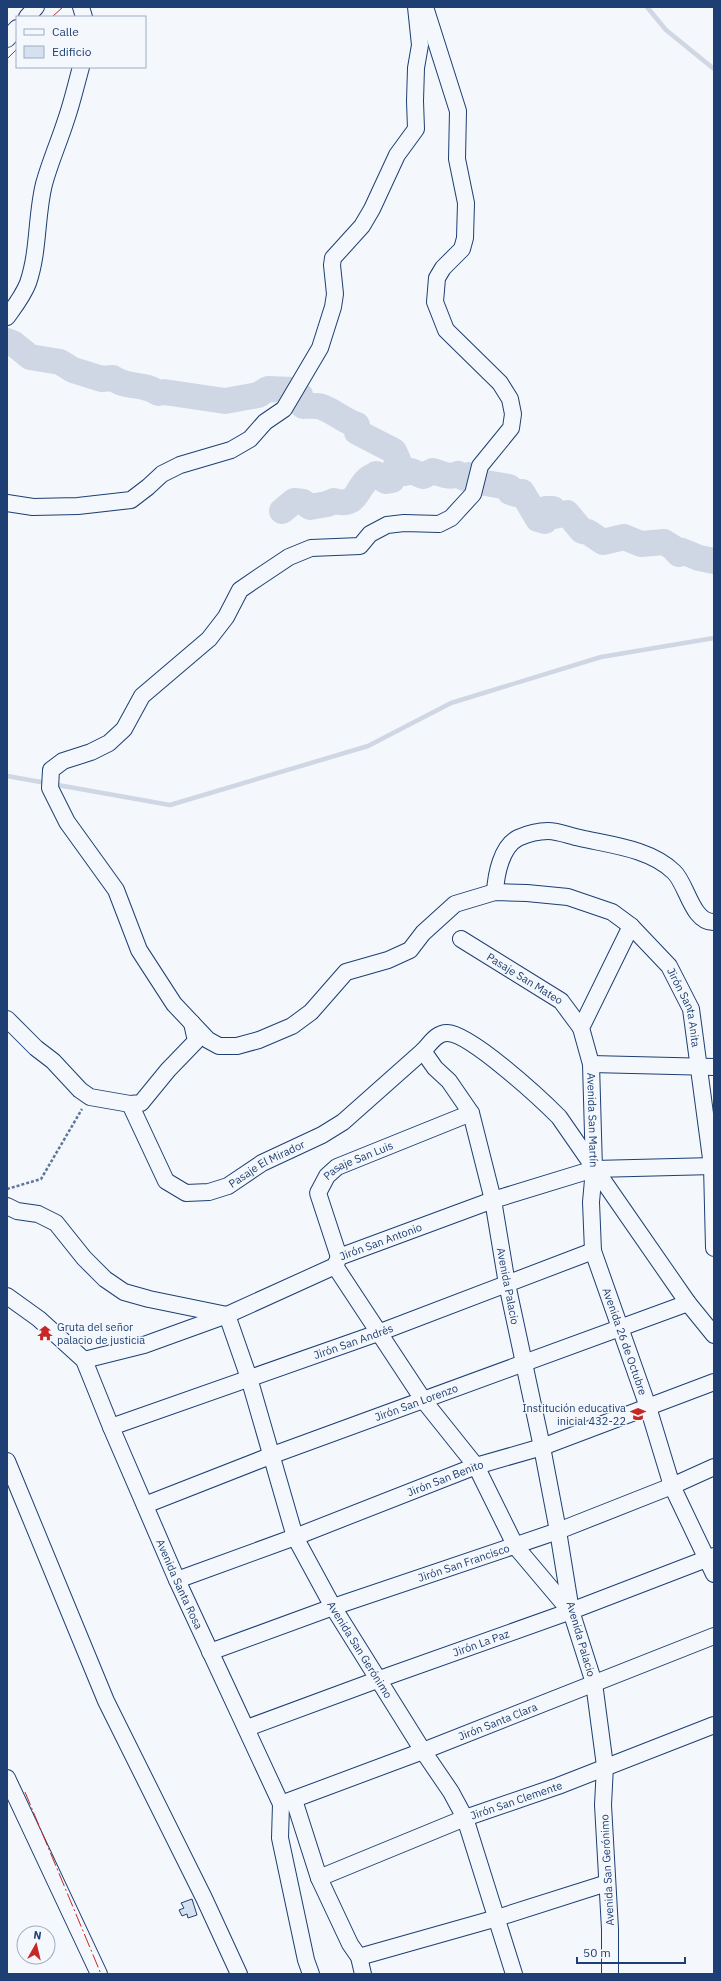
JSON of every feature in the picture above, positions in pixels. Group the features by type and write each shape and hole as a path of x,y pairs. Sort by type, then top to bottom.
{"street":[{"path":"28,16 36,7"},
{"path":"7,503 33,507 78,506 131,500 162,474 180,464 231,450 244,443 250,439 265,422 284,409 320,348 334,307 335,294 332,265 333,258 362,226 372,209 397,156 416,129 415,94 420,44 416,7"},
{"path":"425,7 458,111 457,159 466,203 464,244 462,249 443,268 437,278 435,302 446,330 500,383 510,399 513,414 510,428 480,466 472,494 451,518 439,524 404,523 387,525 370,534 360,546 311,548 289,557 240,590 226,617 209,639 142,696 124,729 109,743 91,752 62,761 51,770 50,788 67,822 116,890 139,950 174,1004 208,1040 220,1046 237,1046 259,1040 292,1026 311,1012 346,972 388,960 410,950 423,933 455,904 495,892 496,876 500,862 517,839 532,833 548,831 623,847 662,862 676,873 697,913 710,922 714,922"},
{"path":"7,39 16,29"},
{"path":"7,317 22,295 27,284 36,246 41,197 44,183 51,159 66,121 81,68"},
{"name":"Jirón Santa Anita","path":"495,892 568,897 612,912 630,926 669,966 690,1009 707,1067 713,1166 714,1248"},
{"path":"581,1028 630,926"},
{"name":"Pasaje San Mateo","path":"461,939 561,1001 581,1028"},
{"path":"7,1018 36,1048 53,1061 80,1090 90,1097 130,1104 141,1103 168,1070 196,1041 192,1023"},
{"name":"Avenida San Martín","path":"581,1028 591,1064 594,1168 688,1303 714,1335"},
{"path":"423,1051 439,1035 448,1033 471,1043 533,1091 559,1117 594,1168"},
{"name":"Pasaje El Mirador","path":"130,1104 166,1181 186,1193 209,1192 228,1186 262,1163 322,1135 343,1122 423,1051"},
{"name":"Avenida Palacio","path":"423,1051 435,1068 449,1081 471,1113 493,1200 507,1284 542,1447 558,1531 570,1612 594,1683 605,1766"},
{"path":"591,1064 707,1067"},
{"name":"Pasaje San Luis","path":"471,1113 337,1168 327,1176 318,1193 337,1262 378,1332 424,1401 476,1466 516,1547 570,1612"},
{"name":"Jirón San Antonio","path":"84,1360 144,1345 227,1315 337,1262 493,1200 594,1168 713,1166"},
{"name":"Avenida 26 de Octubre","path":"594,1168 591,1202 593,1251 648,1407 672,1486 710,1558 714,1574"},
{"path":"7,1206 17,1212 38,1214 56,1223 84,1258 105,1278 124,1292 149,1299 227,1315"},
{"name":"Jirón San Andrés","path":"111,1428 378,1332 593,1251"},
{"path":"7,1296 39,1319 84,1360"},
{"name":"Jirón San Lorenzo","path":"145,1505 270,1456 424,1401 688,1303"},
{"name":"Avenida San Gerónimo","path":"227,1315 249,1378 270,1456 295,1537 332,1607 423,1751 451,1792 465,1818 514,1974"},
{"name":"Avenida Santa Rosa","path":"84,1360 111,1428 177,1580 246,1728 287,1802 319,1878 350,1944 359,1957 363,1974"},
{"name":"Jirón San Benito","path":"177,1580 295,1537 476,1466 542,1447 714,1382"},
{"path":"7,1461 106,1701 204,1898 239,1974"},
{"name":"Jirón San Francisco","path":"210,1652 332,1607 516,1547 672,1486 714,1467"},
{"name":"Jirón La Paz","path":"246,1728 570,1612 710,1558"},
{"name":"Jirón Santa Clara","path":"287,1802 423,1751 714,1636"},
{"name":"Jirón San Clemente","path":"319,1878 465,1818 558,1786 605,1766 714,1725"},
{"name":"Avenida San Gerónimo","path":"605,1766 603,1805 610,1929 610,1974"},
{"path":"7,1778 99,1974"},
{"path":"287,1802 280,1838 304,1953 311,1974"},
{"path":"359,1957 497,1918 607,1883"}],"path":[{"path":"7,1189 41,1179 90,1097"}],"building":[{"path":"192,1899 197,1915 188,1918 187,1914 182,1916 179,1910 184,1908 181,1903"}],"waterway":[{"path":"647,7 666,30 714,69"},
{"path":"7,341 14,344 30,357 60,362 73,370 102,379 113,378 123,383 147,388 158,393 164,392 225,401 258,395 268,389 293,390 300,395 303,406 317,406 327,409 357,425 357,432 394,451 398,460 395,468 398,473 411,471 423,476 433,471 449,476 458,474 464,478 469,475 474,481 509,487 510,492 516,494 522,492 538,519 545,521 546,509 553,509 555,516 567,513 582,531 588,532 603,542 624,537 641,544 664,542 679,554 682,551 699,558 714,561"},
{"path":"282,511 294,501 303,502 310,507 327,504 334,501 348,502 352,500 364,483 376,474 386,481 392,480 394,475 398,473"},
{"path":"7,776 170,805 368,746 451,703 601,657 714,638"}],"power":[{"path":"53,16 63,7"},
{"path":"7,59 16,50"},
{"path":"25,1792 101,1974"}],"place":[{"name":"Gruta del señor palacio de justicia","path":"45,1333"},
{"name":"Institución educativa inicial 432-22","path":"638,1414"}]}
